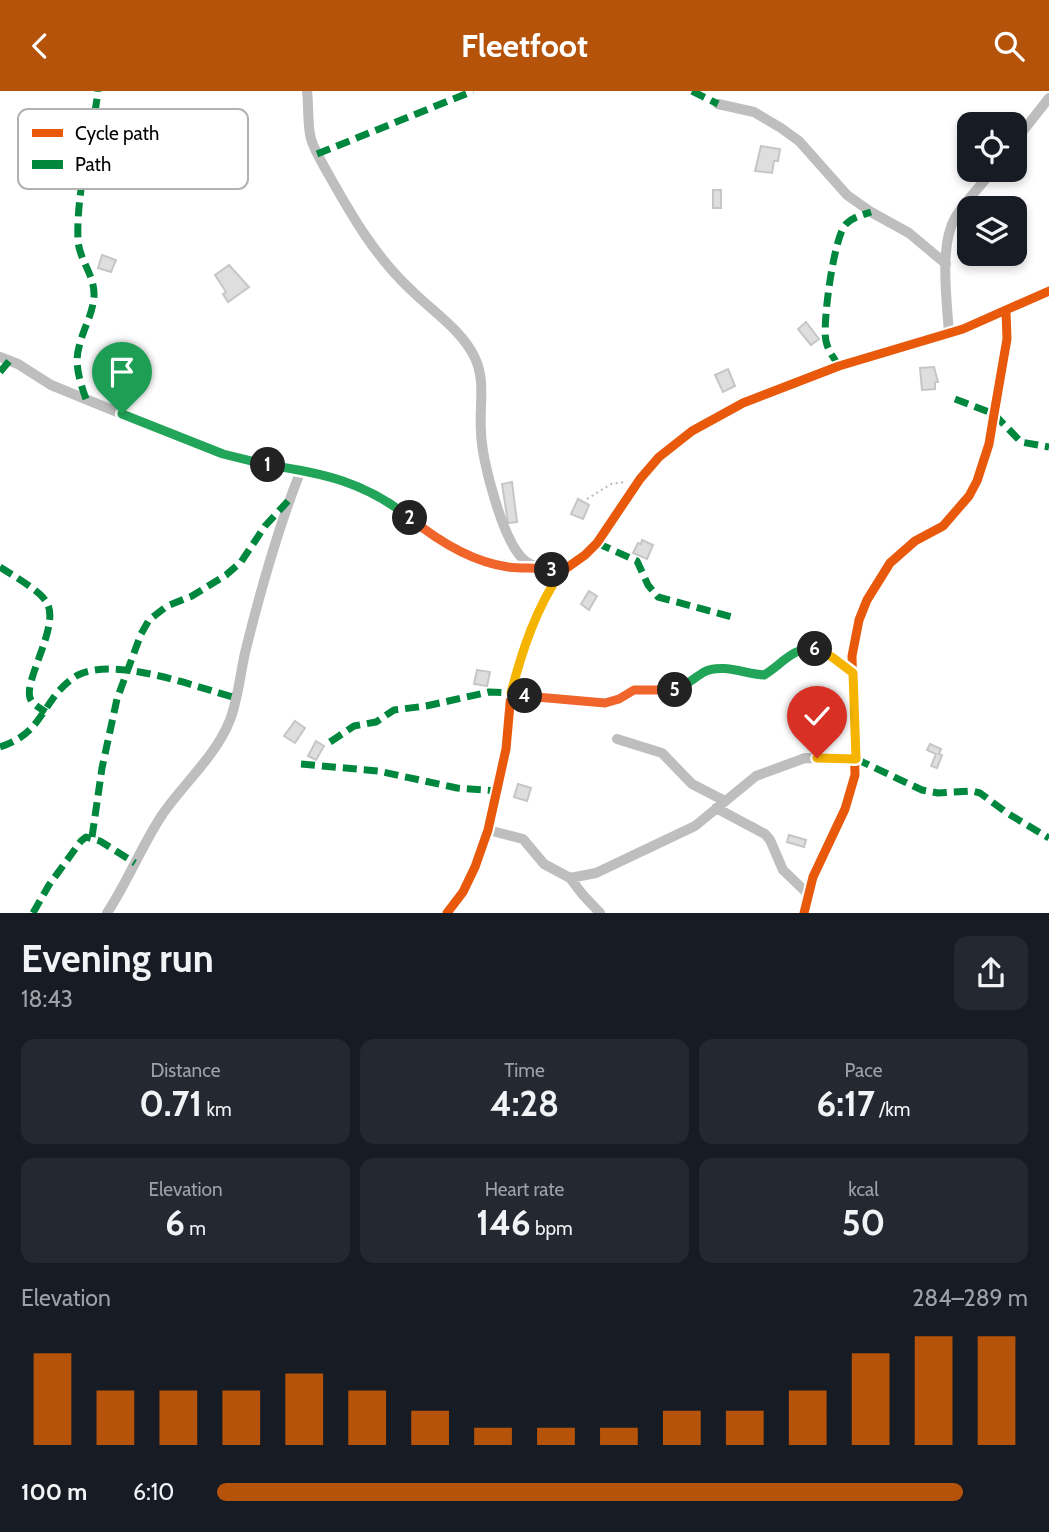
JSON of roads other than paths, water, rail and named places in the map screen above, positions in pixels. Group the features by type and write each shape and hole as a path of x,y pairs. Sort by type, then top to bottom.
{"street":[{"path":"307,91 311,140 359,227 377,254 409,289 464,339 475,358 481,376 481,434 497,508 515,549 521,557 536,567"},
{"path":"1027,126 1049,98"},
{"path":"718,104 754,112 781,128 799,141 847,195 909,233 946,264"},
{"path":"949,333 944,284 951,227 956,216 983,182"},
{"path":"447,912 463,892 488,830 506,749 511,693 523,650 543,600 561,572 597,543 640,479 673,444 711,419 743,403 839,366 949,333 1006,312 1049,291"},
{"path":"804,912 813,877 845,810 855,775 852,656 859,620 877,583 903,550 943,526 969,496 982,471 1007,339 1006,312"},
{"path":"0,357 18,364 51,385 223,454 252,463 334,477 369,490 452,545 486,562 561,572"},
{"path":"107,912 163,813 218,742 229,722 288,501 301,470"},
{"path":"511,693 605,703 634,690 674,691 705,671 714,669 764,675 791,655 808,648 820,650 853,673"},
{"path":"617,739 662,753 692,785 765,834 783,870 808,894"},
{"path":"570,878 596,873 695,826 756,776 794,761 817,758 856,759"},
{"path":"488,830 523,839 544,865 570,878 600,912"}]}
